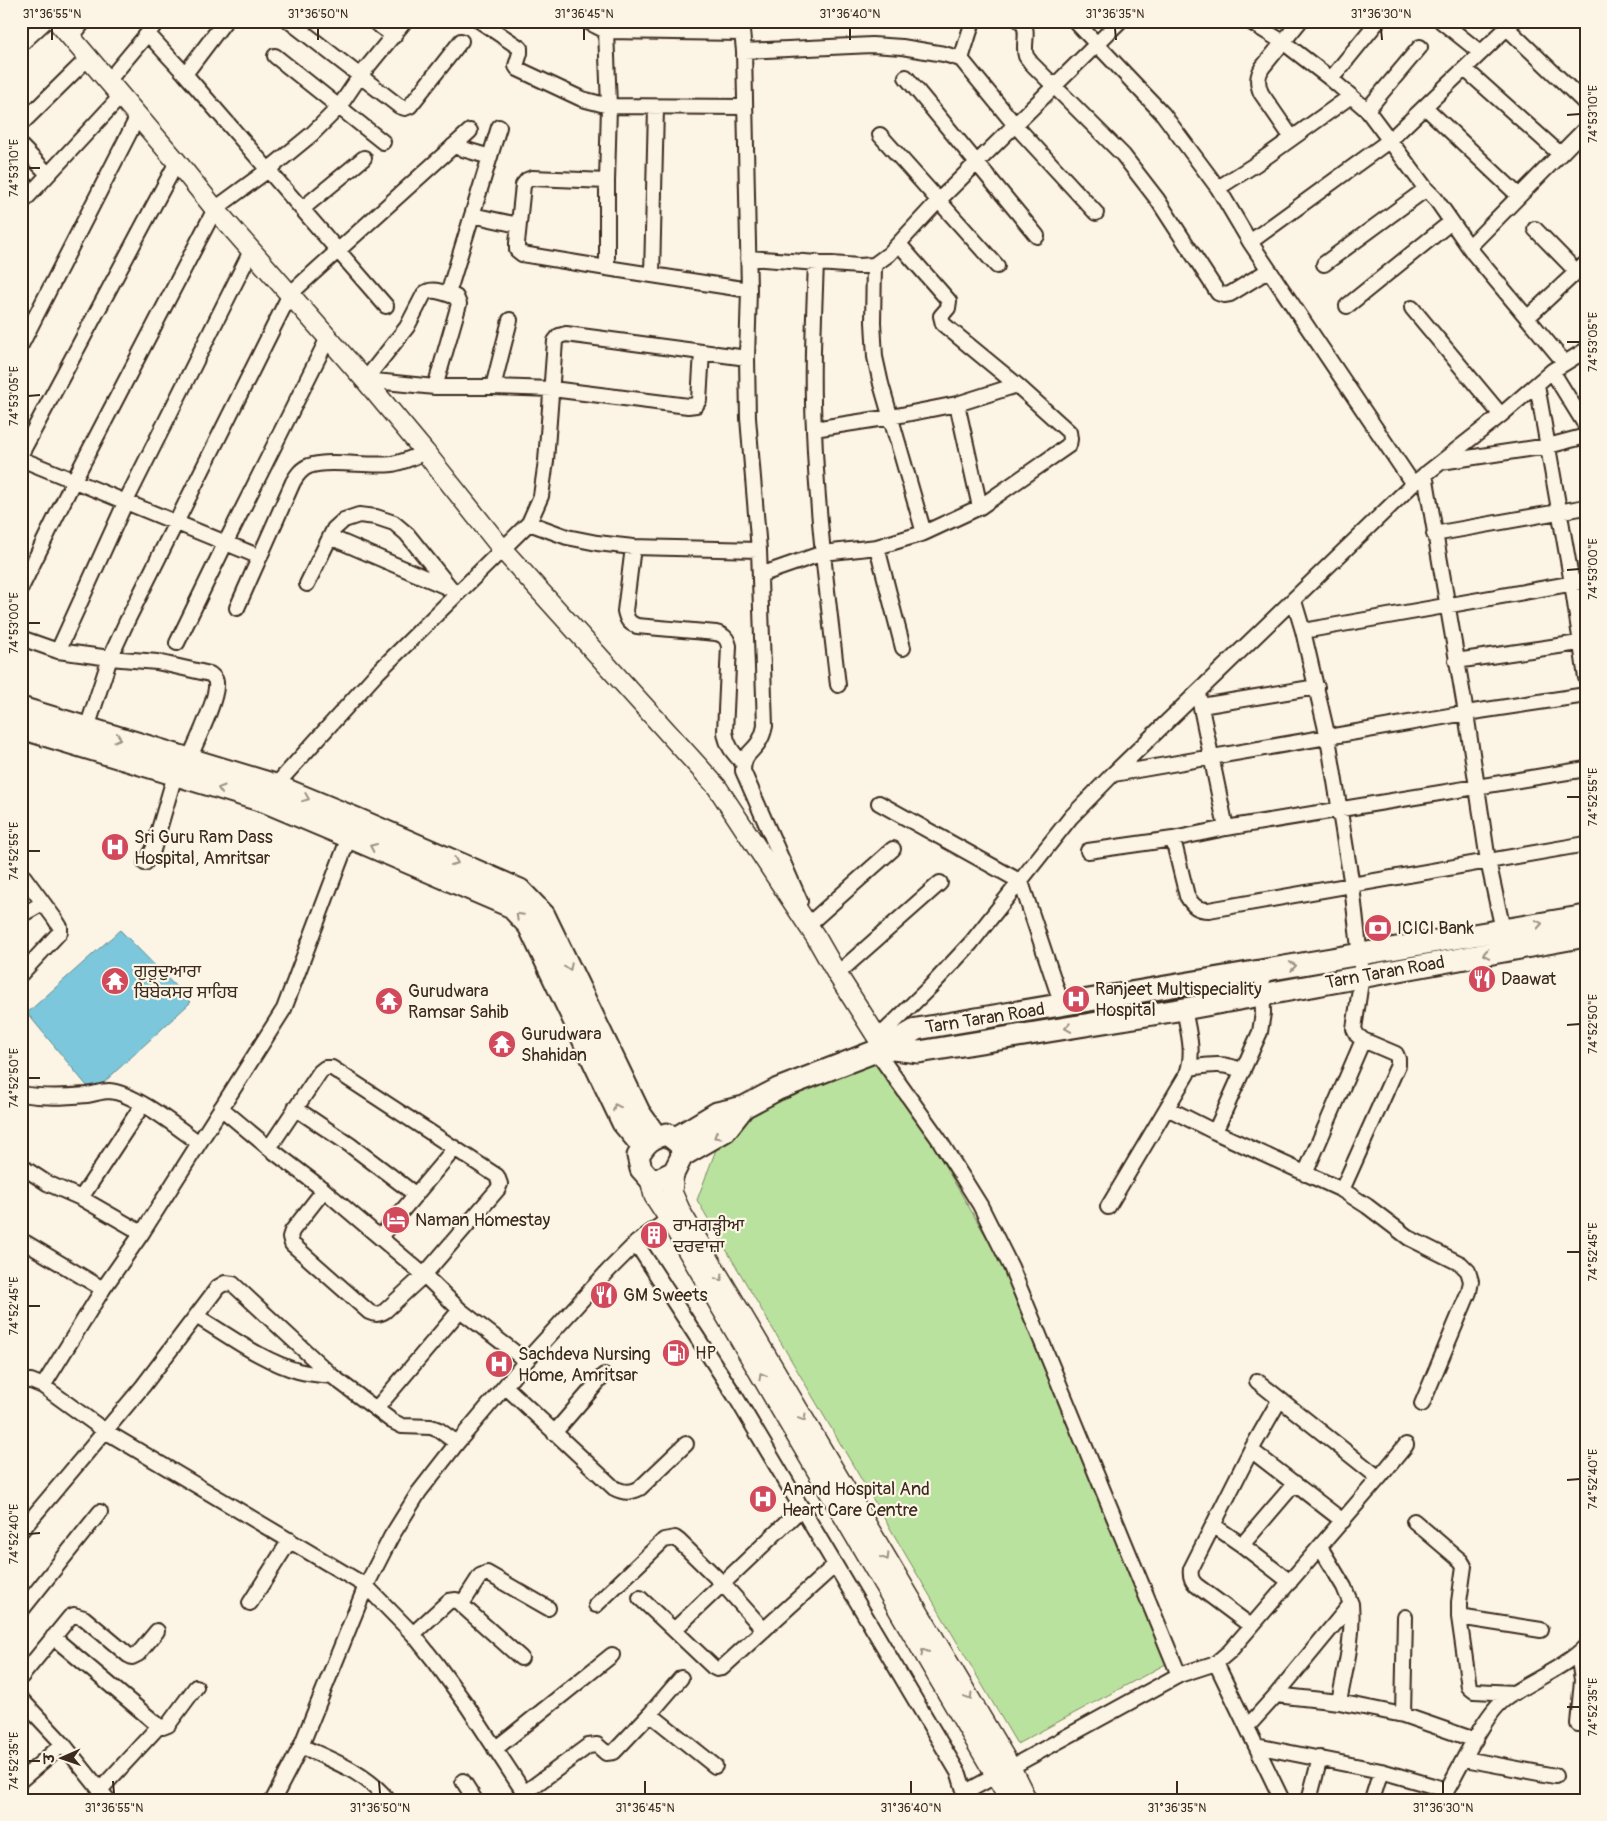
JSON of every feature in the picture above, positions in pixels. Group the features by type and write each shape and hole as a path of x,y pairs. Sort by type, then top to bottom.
{"main road":[{"path":"57,21 215,209 365,380 503,550 717,788 814,931 879,1046 778,1089 744,1107 725,1131 666,1150 638,1156 641,1169 650,1179 654,1196 1003,1771 1027,1800"},
{"path":"21,708 86,728 176,775 266,802 510,906 529,926 623,1124 666,1150"},
{"path":"21,728 138,754 190,759 275,786 357,819 520,890 544,914 639,1112 666,1150 672,1192 681,1212 1003,1771 1010,1800"},
{"name":"Tarn Taran Road","path":"879,1046 916,1029 1586,916"},
{"name":"Tarn Taran Road","path":"879,1046 919,1052 1184,1009 1586,936"},
{"path":"650,1179 658,1180 666,1150"}],"street":[{"path":"21,44 46,21"},
{"path":"71,38 84,21"},
{"path":"108,81 158,21"},
{"path":"185,74 225,21"},
{"path":"373,21 394,36"},
{"path":"21,588 74,480 215,209 268,170 312,134 339,107 360,76 405,21"},
{"path":"480,21 520,48 516,66 518,68 582,99 609,106 656,108 745,107"},
{"path":"586,21 606,26 741,27 744,51 749,290 748,418 759,550 765,726 761,739 746,756 743,763 744,771 814,931 893,849"},
{"path":"961,59 973,21"},
{"path":"1020,21 1024,24 1026,30 1026,55 1053,87 1123,155 1158,199 1218,293 1230,294 1269,270"},
{"path":"1075,21 1163,114 1218,188 1250,242 1413,484"},
{"path":"748,258 860,266 874,265 889,254 938,201 1120,21"},
{"path":"1249,21 1283,42 1367,110 1435,198 1469,247 1564,362"},
{"path":"1292,138 1261,93 1258,85 1258,75 1300,21"},
{"path":"1331,79 1378,21"},
{"path":"1441,21 1481,53"},
{"path":"296,23 360,76 399,106 405,108 410,106 460,41"},
{"path":"1250,242 1390,140 1511,25 1586,104"},
{"path":"606,26 609,106 607,268"},
{"path":"148,34 185,74 386,306"},
{"path":"744,51 872,45 927,51 961,59 1015,125 1096,213"},
{"path":"1367,110 1420,47"},
{"path":"275,56 384,142"},
{"path":"21,124 88,58"},
{"path":"1465,69 1560,154"},
{"path":"906,77 978,162 1037,236"},
{"path":"21,204 121,96"},
{"path":"1218,188 1351,96"},
{"path":"1424,107 1519,196"},
{"path":"652,274 656,108"},
{"path":"21,344 138,116"},
{"path":"448,294 499,127"},
{"path":"1469,247 1586,128"},
{"path":"86,728 110,658 290,294 470,131"},
{"path":"880,135 997,266"},
{"path":"21,146 48,174"},
{"path":"453,146 490,157"},
{"path":"302,209 364,158"},
{"path":"21,454 177,162"},
{"path":"607,181 532,178 527,180 523,184 517,250 522,254 749,290"},
{"path":"1324,264 1426,188"},
{"path":"472,215 518,226"},
{"path":"1347,306 1451,222"},
{"path":"1527,318 1581,268 1535,229"},
{"path":"760,575 823,553 877,547 924,532 980,507 1069,445 1069,432 1017,385 943,324 941,316 948,308 948,301 898,244"},
{"path":"58,651 126,501 252,249"},
{"path":"816,262 813,350 814,429 823,553 838,685"},
{"path":"874,265 875,357 924,532"},
{"path":"365,380 407,328 424,294 428,290 433,290 456,298 459,304 435,388"},
{"path":"1412,308 1501,415"},
{"path":"493,387 510,320"},
{"path":"275,786 453,592 503,550 529,523 541,496 546,461 555,341 560,336 566,334 747,358"},
{"path":"177,643 328,338"},
{"path":"1179,1675 1006,1258 980,1205 879,1046 971,943 1072,817 1113,774 1200,700 1294,601 1413,484 1501,415 1552,371 1586,350"},
{"path":"365,380 435,388 552,389 688,406 696,405 699,400 702,352"},
{"path":"1552,371 1586,426"},
{"path":"814,429 957,404 1017,385"},
{"path":"1537,385 1560,512 1579,582 1586,678"},
{"path":"957,404 980,507"},
{"path":"1441,462 1548,446 1586,436"},
{"path":"237,608 293,482 299,473 309,466 323,464 392,464 425,452"},
{"path":"21,459 260,556"},
{"path":"1425,474 1446,606 1466,714 1488,861 1503,930"},
{"path":"1434,534 1586,507"},
{"path":"307,584 334,529 344,520 359,515 394,522 407,534 453,592"},
{"path":"529,523 567,537 597,543 633,547 759,550"},
{"path":"330,537 453,592"},
{"path":"633,547 625,612 631,624 716,633 723,635 727,639 729,646 725,732 731,751 743,763"},
{"path":"877,547 903,648"},
{"path":"1304,631 1579,582"},
{"path":"1294,601 1304,631 1328,738 1352,886 1362,976 1354,1030 1363,1040 1396,1054 1398,1058 1398,1065 1342,1190"},
{"path":"21,638 58,651 157,662 210,674 215,678 217,686 190,759"},
{"path":"1456,661 1583,643"},
{"path":"1200,700 1317,687"},
{"path":"1113,774 1586,695"},
{"path":"1200,700 1226,828"},
{"path":"1088,851 1173,839 1226,828 1476,785 1586,769"},
{"path":"145,863 153,850 176,775"},
{"path":"879,803 1020,882 1062,1005"},
{"path":"42,1386 103,1289 142,1233 284,1009 349,836"},
{"path":"1173,839 1187,896 1199,910 1352,886 1586,844"},
{"path":"21,873 60,927 60,932 21,974"},
{"path":"837,974 940,883"},
{"path":"21,913 26,913 43,903"},
{"path":"1215,1132 1260,1032 1264,994 1262,972"},
{"path":"1108,1207 1189,1068 1192,1058 1184,1009"},
{"path":"1305,1174 1363,1040"},
{"path":"1189,1068 1222,1064 1231,1065 1243,1071"},
{"path":"268,1148 320,1072 325,1068 332,1068 497,1176 500,1184 498,1189 475,1213 424,1275 385,1311 374,1315 292,1244 290,1238 292,1231 324,1190"},
{"path":"21,1094 61,1097 109,1091 126,1095 143,1104 199,1142"},
{"path":"81,1198 143,1104"},
{"path":"221,1108 380,1237 424,1275 460,1310 526,1361"},
{"path":"295,1108 350,1145 416,1195"},
{"path":"1167,1108 1342,1190 1367,1206 1409,1238 1461,1264 1468,1271 1471,1281 1469,1292 1422,1404"},
{"path":"380,1237 455,1148"},
{"path":"21,1166 142,1233"},
{"path":"273,1800 301,1746 366,1586 391,1537 419,1492 457,1443 526,1361 609,1270 636,1243 669,1219"},
{"path":"26,1243 103,1289"},
{"path":"636,1243 737,1399 959,1774 967,1796 1003,1771 1179,1675 1216,1662 1230,1651 1406,1445"},
{"path":"21,1531 143,1386 218,1287 225,1283 233,1284 332,1376 392,1421 402,1426 431,1427 439,1430 457,1443"},
{"path":"376,1409 460,1310"},
{"path":"196,1316 259,1354 280,1364 298,1371 332,1376"},
{"path":"554,1433 604,1375"},
{"path":"21,1381 31,1381 42,1386 105,1431 366,1586 413,1634 468,1707 495,1749 522,1797 588,1746 597,1745 606,1753 614,1752 681,1678"},
{"path":"1257,1381 1379,1478"},
{"path":"506,1387 614,1488 622,1492 632,1492 640,1488 686,1444"},
{"path":"1251,1626 1192,1580 1190,1575 1191,1568 1213,1525 1280,1400"},
{"path":"1252,1450 1343,1521"},
{"path":"1242,1545 1295,1483"},
{"path":"674,1630 802,1508"},
{"path":"21,1611 100,1512"},
{"path":"1414,1521 1461,1561 1464,1566 1459,1617 1469,1687 1474,1691 1514,1693"},
{"path":"1213,1525 1290,1582"},
{"path":"596,1604 664,1540 669,1538 679,1541 722,1583 764,1630"},
{"path":"250,1603 290,1540"},
{"path":"1320,1547 1344,1587 1351,1604 1351,1639 1339,1702"},
{"path":"640,1598 717,1669 726,1664 835,1565"},
{"path":"462,1604 480,1576 487,1573 548,1608"},
{"path":"413,1634 449,1601 456,1600 521,1658"},
{"path":"1247,1727 1351,1604"},
{"path":"21,1677 70,1617 79,1615 84,1618 132,1657 138,1654 157,1631"},
{"path":"1403,1716 1405,1617"},
{"path":"1459,1617 1542,1630"},
{"path":"53,1637 158,1726 163,1728 168,1725 196,1687"},
{"path":"1256,1746 1381,1771 1445,1795 1487,1718 1503,1700 1583,1650"},
{"path":"1578,1724 1584,1680 1583,1650"},
{"path":"495,1749 612,1655"},
{"path":"1216,1662 1282,1800"},
{"path":"1276,1695 1339,1702 1403,1716 1475,1740"},
{"path":"21,1700 63,1744 104,1795 158,1726"},
{"path":"650,1714 715,1766"},
{"path":"21,1780 63,1744"},
{"path":"301,1746 356,1772 376,1786 388,1800"},
{"path":"1310,1800 1320,1758"},
{"path":"1465,1759 1555,1776"},
{"path":"1372,1800 1381,1771"},
{"path":"463,1780 475,1800"}],"green space":[{"path":"883,1060 1011,1279 1177,1658 1017,1744 697,1200 723,1131 774,1091"}],"water":[{"path":"120,930 191,1002 101,1085 87,1086 27,1013"}],"place":[{"name":"Sri Guru Ram Dass Hospital, Amritsar","path":"115,847"},
{"name":"ICICI Bank","path":"1378,928"},
{"name":"Daawat","path":"1482,979"},
{"name":"ਗੁਰੂਦੁਆਰਾ ਬਿਬੇਕਸਰ ਸਾਹਿਬ","path":"115,981"},
{"name":"Ranjeet Multispeciality Hospital","path":"1076,999"},
{"name":"Gurudwara Ramsar Sahib","path":"389,1001"},
{"name":"Gurudwara Shahidan","path":"502,1044"},
{"name":"Naman Homestay","path":"396,1220"},
{"name":"ਰਾਮਗੜ੍ਹੀਆ ਦਰਵਾਜ਼ਾ","path":"654,1235"},
{"name":"GM Sweets","path":"604,1295"},
{"name":"HP","path":"676,1353"},
{"name":"Sachdeva Nursing Home, Amritsar","path":"499,1364"},
{"name":"Anand Hospital And Heart Care Centre","path":"763,1499"}]}
